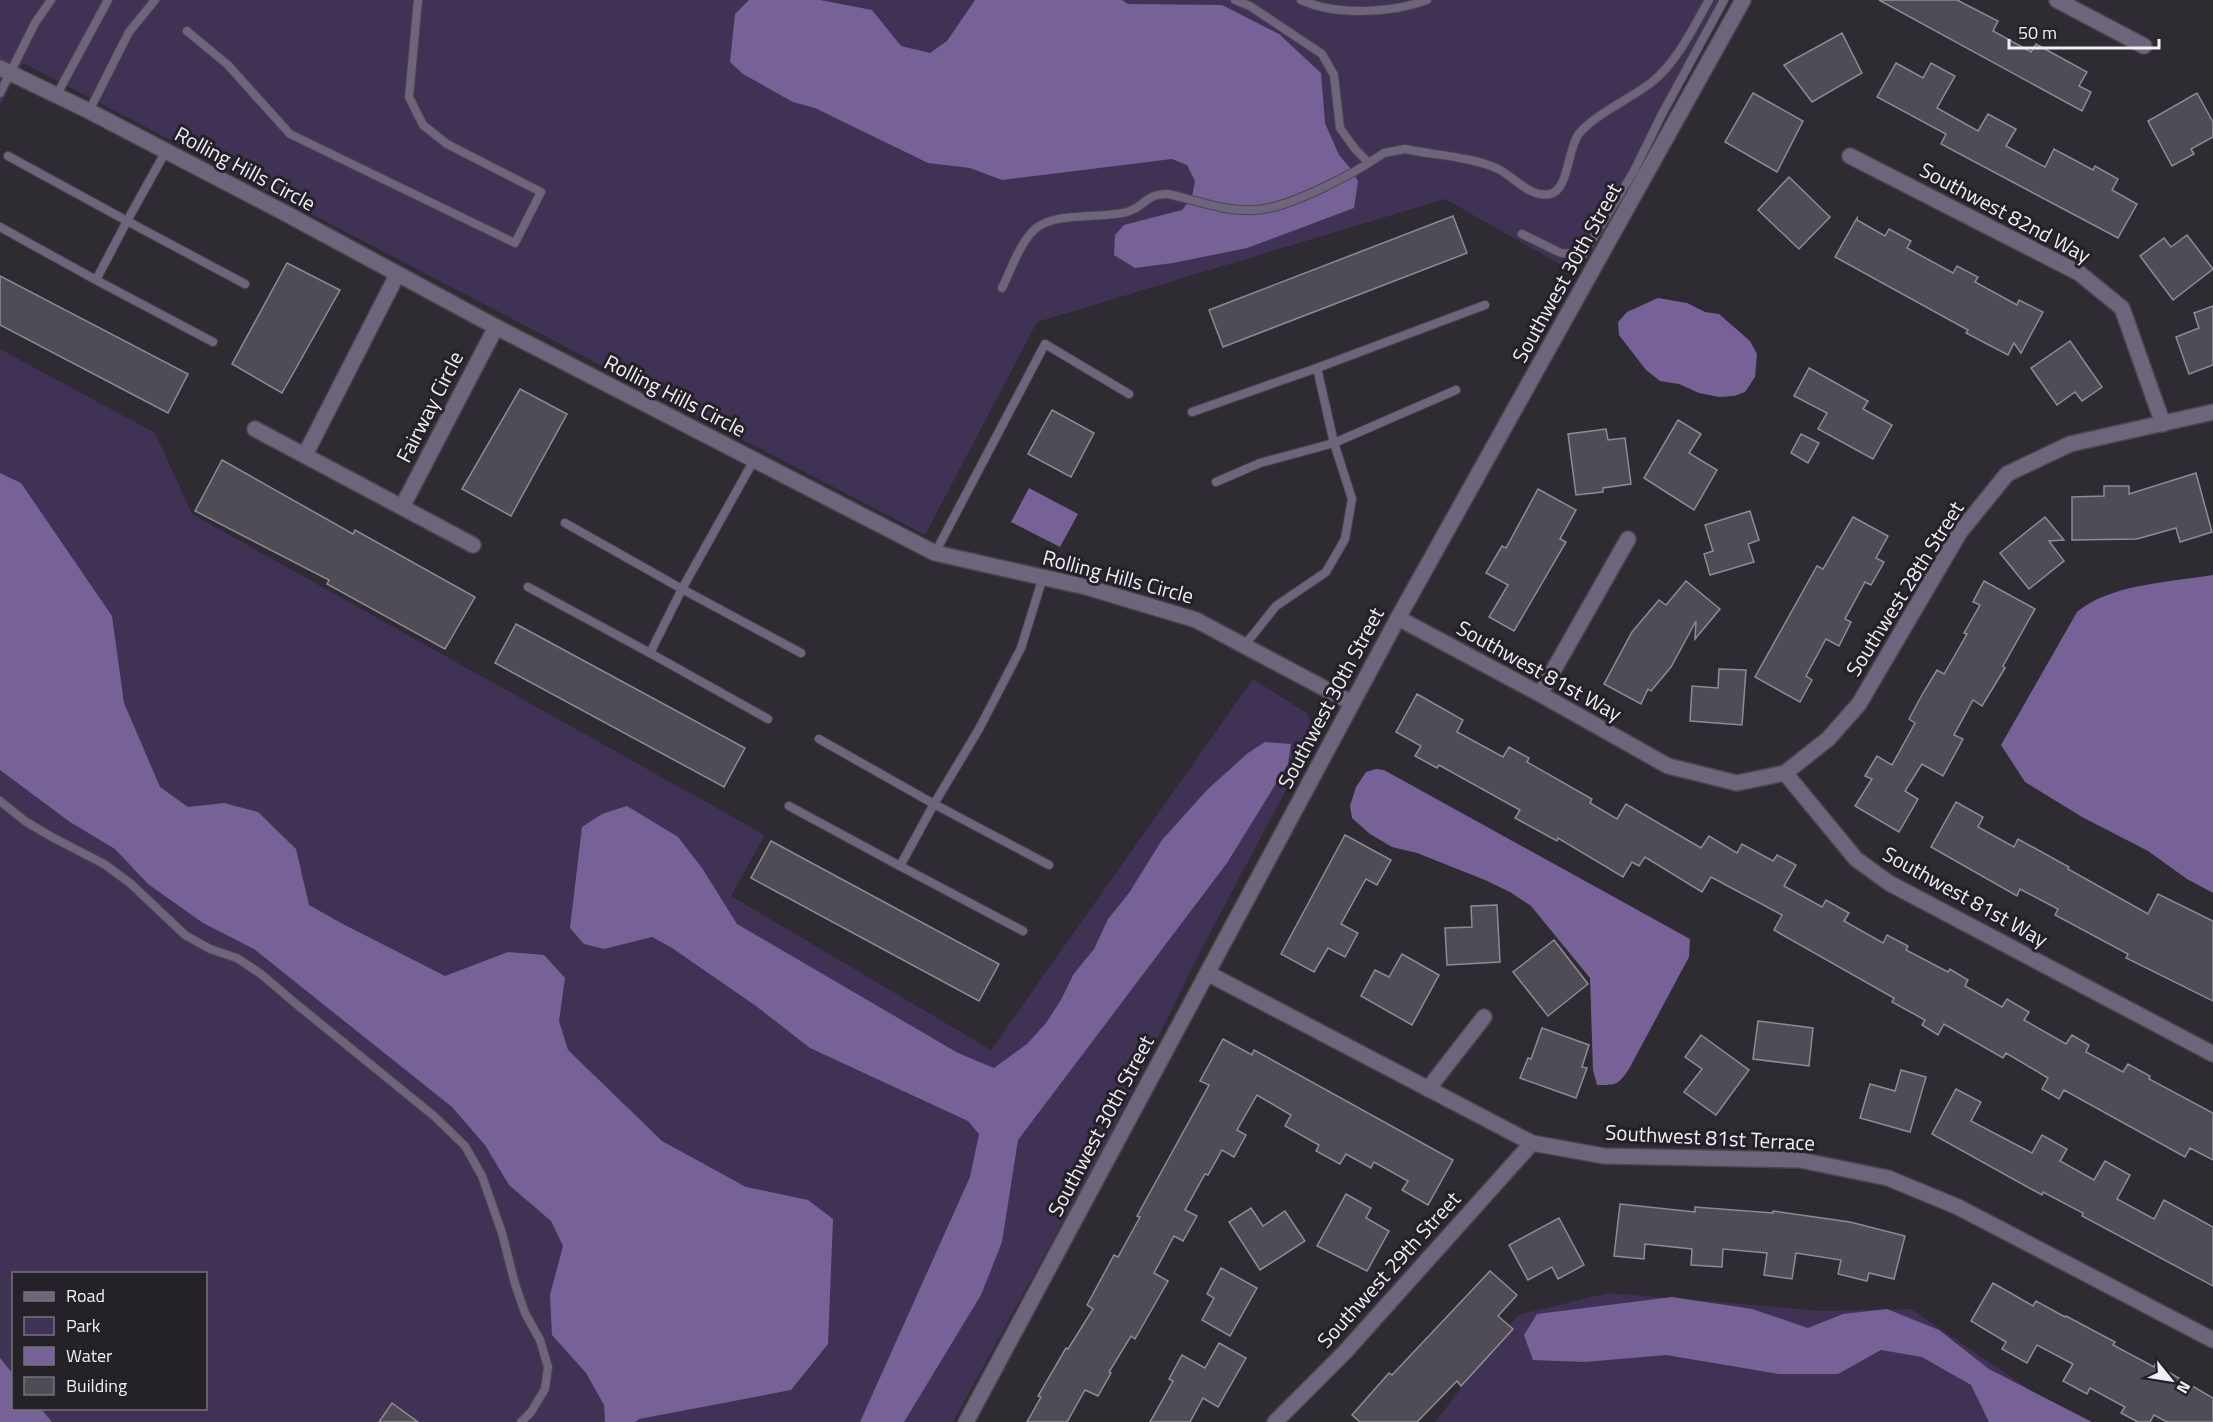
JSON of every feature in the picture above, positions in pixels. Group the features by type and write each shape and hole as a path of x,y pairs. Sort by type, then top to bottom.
{"street":[{"name":"Southwest 30th Street","path":"966,1422 1398,618 1743,0"},
{"path":"2057,0 2144,46"},
{"name":"Rolling Hills Circle","path":"5,71 89,111 496,327 935,553 1086,587 1196,620 1352,704"},
{"name":"Southwest 82nd Way","path":"1850,156 2079,273 2122,308 2163,424"},
{"path":"305,455 397,275"},
{"name":"Fairway Circle","path":"402,507 496,327"},
{"name":"Southwest 28th Street","path":"1785,773 1828,739 1859,704 1960,532 2007,474 2070,444 2213,412"},
{"path":"255,429 473,545"},
{"path":"1540,694 1628,539"},
{"name":"Southwest 81st Way","path":"1398,618 1668,766 1737,783 1785,773 1856,859 1890,883 2213,1054"},
{"name":"Southwest 81st Terrace","path":"1207,973 1532,1143 1604,1156 1800,1160 1888,1178 1958,1207 2213,1340"},
{"path":"1428,1089 1484,1017"},
{"name":"Southwest 29th Street","path":"1275,1422 1345,1352 1532,1143"}],"lane":[{"path":"0,93 5,71 21,54 35,23 51,0"},
{"path":"56,96 108,0"},
{"path":"89,111 129,33 155,0"},
{"path":"187,31 228,65 290,134 515,243 541,192 447,144 423,125 409,97 418,0"},
{"path":"1235,0 1250,6 1323,54 1334,75 1340,128 1368,162"},
{"path":"1301,0 1314,6 1365,11 1408,7 1427,0"},
{"path":"1002,288 1032,231 1048,221 1130,211 1157,194 1182,197 1236,210 1256,210 1303,196 1384,153 1405,149 1484,164 1508,174 1531,192 1539,195 1553,194 1564,179 1578,135 1661,74 1709,0"},
{"path":"1522,234 1561,253 1583,255 1634,171 1724,0"},
{"path":"96,280 166,152"},
{"path":"8,156 245,284"},
{"path":"0,227 213,342"},
{"path":"1192,412 1485,305"},
{"path":"935,553 1045,344 1129,394"},
{"path":"1244,646 1276,606 1326,572 1345,539 1352,499 1334,443 1317,368"},
{"path":"1216,482 1260,463 1334,443 1456,390"},
{"path":"650,653 682,589 754,460"},
{"path":"565,523 801,653"},
{"path":"900,866 979,729 1021,648 1043,577"},
{"path":"528,587 768,719"},
{"path":"819,739 934,804 1050,865"},
{"path":"0,801 42,831 113,870 185,935 210,949 237,958 261,974 434,1116 465,1146 482,1176 502,1233 525,1313 540,1341 548,1367 544,1389 531,1412 521,1422"},
{"path":"789,806 1023,931"}],"green space":[{"path":"0,0 1726,0 1572,271 1445,199 1037,322 925,535 23,63 0,106"},
{"path":"0,349 155,433 192,514 765,835 731,896 991,1050 1253,679 1308,714 1313,739 1202,948 1106,1143 953,1422 0,1422"},
{"path":"1608,1293 1824,1311 1911,1309 2077,1422 1435,1422 1518,1315"}],"water":[{"path":"749,0 820,0 872,10 901,46 930,53 947,41 975,0 1122,0 1128,4 1222,5 1279,34 1321,73 1325,123 1339,155 1358,181 1354,208 1247,248 1135,268 1114,255 1115,235 1124,225 1182,210 1192,197 1195,181 1187,165 1172,159 1002,180 970,168 928,163 815,108 793,102 743,74 730,62 735,14"},
{"path":"1658,298 1687,303 1705,312 1719,314 1750,341 1757,354 1755,377 1745,392 1734,396 1719,397 1699,393 1679,384 1660,381 1646,370 1619,335 1618,322 1627,312"},
{"path":"0,473 21,483 112,616 124,703 160,787 188,807 224,803 258,812 296,849 309,905 445,976 508,952 544,955 565,978 559,1021 568,1050 662,1141 746,1187 808,1200 833,1219 828,1344 791,1390 639,1419 635,1422 605,1422 604,1405 586,1373 552,1335 550,1295 563,1246 551,1221 509,1185 485,1145 452,1107 254,949 203,923 148,884 115,849 70,822 0,770"},
{"path":"1029,488 1078,514 1060,547 1011,522"},
{"path":"2213,575 2213,893 2187,879 2148,851 2082,817 2025,782 2001,745 2077,612 2106,595 2123,590 2160,582"},
{"path":"1265,742 1291,744 1288,764 1227,863 1018,1140 1002,1242 981,1295 904,1422 860,1422 970,1177 979,1134 968,1121 810,1048 756,1006 672,948 652,937 604,949 584,944 570,928 582,827 602,814 627,806 678,837 702,868 737,924 958,1053 994,1068 1027,1044 1046,1023 1073,975 1094,949 1108,919 1129,893 1162,840 1208,789 1248,753"},
{"path":"1376,769 1384,770 1690,939 1689,957 1629,1069 1619,1081 1613,1084 1597,1085 1593,1070 1590,978 1531,906 1510,892 1485,880 1417,853 1392,847 1370,834 1352,818 1350,806 1356,787 1366,772"},
{"path":"1672,1297 1752,1309 1808,1328 1843,1314 1887,1309 1939,1330 1989,1369 2092,1422 1989,1422 1971,1385 1922,1357 1881,1350 1838,1374 1779,1374 1666,1355 1585,1362 1533,1360 1524,1335 1537,1314"},
{"path":"0,1358 12,1373 12,1410 42,1410 52,1422 0,1422"}],"building":[{"path":"1879,0 1957,0 1998,21 1993,31 2031,52 2036,44 2087,72 2079,86 2091,92 2082,111"},
{"path":"1842,33 1862,73 1812,102 1784,65"},
{"path":"1896,63 1923,78 1931,63 1955,76 1937,108 1978,131 1988,114 2016,129 2006,146 2045,167 2054,149 2093,170 2095,166 2118,179 2112,190 2137,204 2118,238 1941,144 1946,134 1877,97"},
{"path":"1753,93 1803,121 1777,172 1725,142"},
{"path":"2197,93 2213,122 2213,137 2191,149 2194,154 2172,166 2148,121"},
{"path":"1789,177 1830,217 1799,249 1758,210"},
{"path":"1453,216 1467,253 1223,347 1209,310"},
{"path":"1857,218 1885,236 1889,229 1911,241 1907,248 1953,273 1957,266 1978,277 1975,282 2017,305 2019,300 2043,312 2021,353 2014,343 2008,355 1966,333 1968,330 1835,257"},
{"path":"2187,235 2213,269 2173,300 2140,256 2164,238 2171,247"},
{"path":"287,263 340,290 282,393 232,364"},
{"path":"0,276 188,374 168,413 0,325"},
{"path":"2213,306 2213,365 2189,374 2176,337 2199,328 2194,313"},
{"path":"2070,341 2102,387 2082,401 2075,392 2057,405 2031,368"},
{"path":"1809,368 1868,401 1863,409 1892,425 1873,459 1818,429 1827,413 1794,396"},
{"path":"520,389 567,414 511,516 462,489"},
{"path":"1052,410 1094,433 1071,477 1028,454"},
{"path":"1678,420 1701,434 1689,453 1717,470 1694,510 1644,478"},
{"path":"1606,429 1608,440 1625,438 1631,484 1603,488 1603,492 1576,495 1568,434"},
{"path":"1801,434 1819,443 1808,463 1791,453"},
{"path":"222,460 353,534 355,530 475,597 445,649 327,584 329,580 195,511"},
{"path":"2196,473 2212,532 2180,542 2176,528 2137,539 2072,540 2072,497 2104,496 2104,486 2129,486 2129,494"},
{"path":"1538,489 1576,510 1560,539 1566,542 1514,631 1489,617 1508,585 1486,573 1502,546 1506,548"},
{"path":"1750,511 1759,540 1748,544 1754,562 1710,575 1704,554 1713,551 1705,525"},
{"path":"1853,517 1888,536 1876,558 1884,562 1871,585 1865,582 1845,619 1851,622 1839,646 1826,639 1806,676 1812,680 1800,702 1755,677 1817,566 1823,569"},
{"path":"2045,517 2064,540 2049,541 2064,561 2029,589 2000,553"},
{"path":"1686,581 1720,609 1695,639 1696,621 1671,667 1651,691 1648,689 1641,704 1604,684 1632,632 1659,600 1666,605"},
{"path":"1984,581 2035,609 2003,666 2005,668 1982,706 1973,700 1954,735 1963,739 1943,776 1922,764 1905,791 1918,799 1899,832 1855,806 1872,779 1865,776 1877,756 1892,765 1915,723 1909,719 1923,693 1937,670 1944,674 1967,634 1964,633 1980,605 1973,602"},
{"path":"516,624 745,748 724,787 495,663"},
{"path":"1719,669 1746,670 1742,725 1690,721 1692,686 1718,688"},
{"path":"1417,694 1463,720 1457,732 1503,757 1509,747 1529,758 1527,762 1592,799 1590,803 1617,819 1626,804 1701,848 1709,836 1737,853 1742,844 1773,861 1777,855 1796,865 1784,886 1822,907 1826,900 1849,913 1844,921 1883,943 1887,935 1908,946 1906,950 1948,972 1950,969 1968,980 1965,986 2002,1007 2007,999 2029,1012 2024,1020 2066,1044 2072,1035 2089,1045 2086,1052 2123,1072 2128,1064 2150,1076 2149,1079 2213,1113 2213,1160 2190,1148 2185,1157 2064,1090 2059,1099 2042,1089 2048,1078 2006,1053 2003,1058 1944,1024 1938,1035 1922,1025 1925,1020 1892,1002 1894,998 1774,930 1782,915 1711,877 1702,892 1645,857 1639,866 1632,862 1623,877 1558,838 1557,841 1515,818 1520,810 1439,765 1437,768 1415,756 1421,746 1396,732"},
{"path":"1956,802 1983,817 1978,827 2014,847 2018,839 2148,914 2158,894 2213,921 2213,1001 2126,958 2128,954 2055,915 2058,909 2020,889 2017,896 1931,847"},
{"path":"1345,835 1391,860 1377,885 1366,879 1341,924 1358,933 1345,957 1328,948 1314,972 1281,954"},
{"path":"771,841 999,964 979,1001 751,878"},
{"path":"1497,905 1500,962 1447,965 1445,928 1472,927 1471,906"},
{"path":"1554,940 1588,984 1548,1016 1513,972"},
{"path":"1402,954 1439,975 1412,1025 1361,996 1375,970 1389,977"},
{"path":"1758,1021 1813,1028 1809,1066 1753,1059"},
{"path":"1542,1028 1589,1045 1582,1067 1587,1068 1576,1098 1520,1078 1528,1058 1531,1059"},
{"path":"1701,1035 1749,1070 1716,1115 1684,1092 1702,1069 1685,1057"},
{"path":"1223,1039 1252,1055 1254,1050 1453,1160 1428,1205 1402,1190 1408,1181 1374,1162 1371,1168 1346,1154 1340,1164 1316,1151 1319,1145 1285,1126 1291,1115 1257,1095 1237,1130 1246,1135 1234,1157 1222,1150 1208,1175 1205,1174 1185,1210 1197,1216 1183,1241 1174,1236 1154,1273 1168,1281 1135,1339 1131,1336 1109,1372 1111,1373 1098,1396 1085,1390 1067,1422 1027,1422 1041,1397 1038,1396 1066,1348 1068,1349 1093,1309 1087,1305 1114,1255 1118,1257 1140,1217 1137,1216 1209,1085 1200,1081"},
{"path":"1901,1070 1926,1077 1910,1132 1860,1118 1870,1084 1895,1091"},
{"path":"1956,1089 1981,1102 1971,1121 2032,1153 2042,1135 2067,1149 2060,1161 2094,1180 2105,1161 2130,1175 2117,1199 2154,1219 2164,1200 2213,1227 2213,1286 2082,1216 2083,1213 2043,1192 2042,1195 1932,1134"},
{"path":"1346,1194 1371,1208 1366,1218 1389,1231 1367,1271 1317,1246"},
{"path":"1620,1204 1695,1212 1695,1207 1773,1213 1773,1211 1850,1222 1905,1236 1894,1279 1869,1273 1867,1281 1838,1274 1841,1260 1796,1253 1792,1279 1764,1275 1767,1253 1723,1249 1722,1267 1691,1265 1692,1249 1645,1244 1644,1259 1614,1256"},
{"path":"1251,1208 1263,1226 1285,1211 1305,1241 1260,1270 1229,1222"},
{"path":"1559,1218 1584,1265 1558,1279 1552,1267 1528,1280 1509,1245"},
{"path":"1221,1268 1257,1288 1230,1336 1202,1320 1214,1298 1207,1294"},
{"path":"1490,1271 1517,1295 1498,1316 1513,1329 1461,1386 1457,1381 1417,1422 1360,1422 1352,1415 1389,1373 1392,1375"},
{"path":"1993,1283 2033,1306 2036,1301 2066,1316 2115,1342 2113,1345 2154,1367 2155,1364 2213,1398 2213,1422 2167,1422 2154,1415 2150,1422 2138,1422 2121,1413 2125,1407 2090,1388 2087,1394 2063,1381 2073,1364 2037,1345 2027,1363 2002,1349 2006,1342 1971,1321"},
{"path":"1219,1343 1246,1358 1218,1407 1203,1398 1190,1422 1150,1422 1173,1381 1169,1379 1182,1355 1205,1368"},
{"path":"392,1403 418,1422 379,1422"}]}
